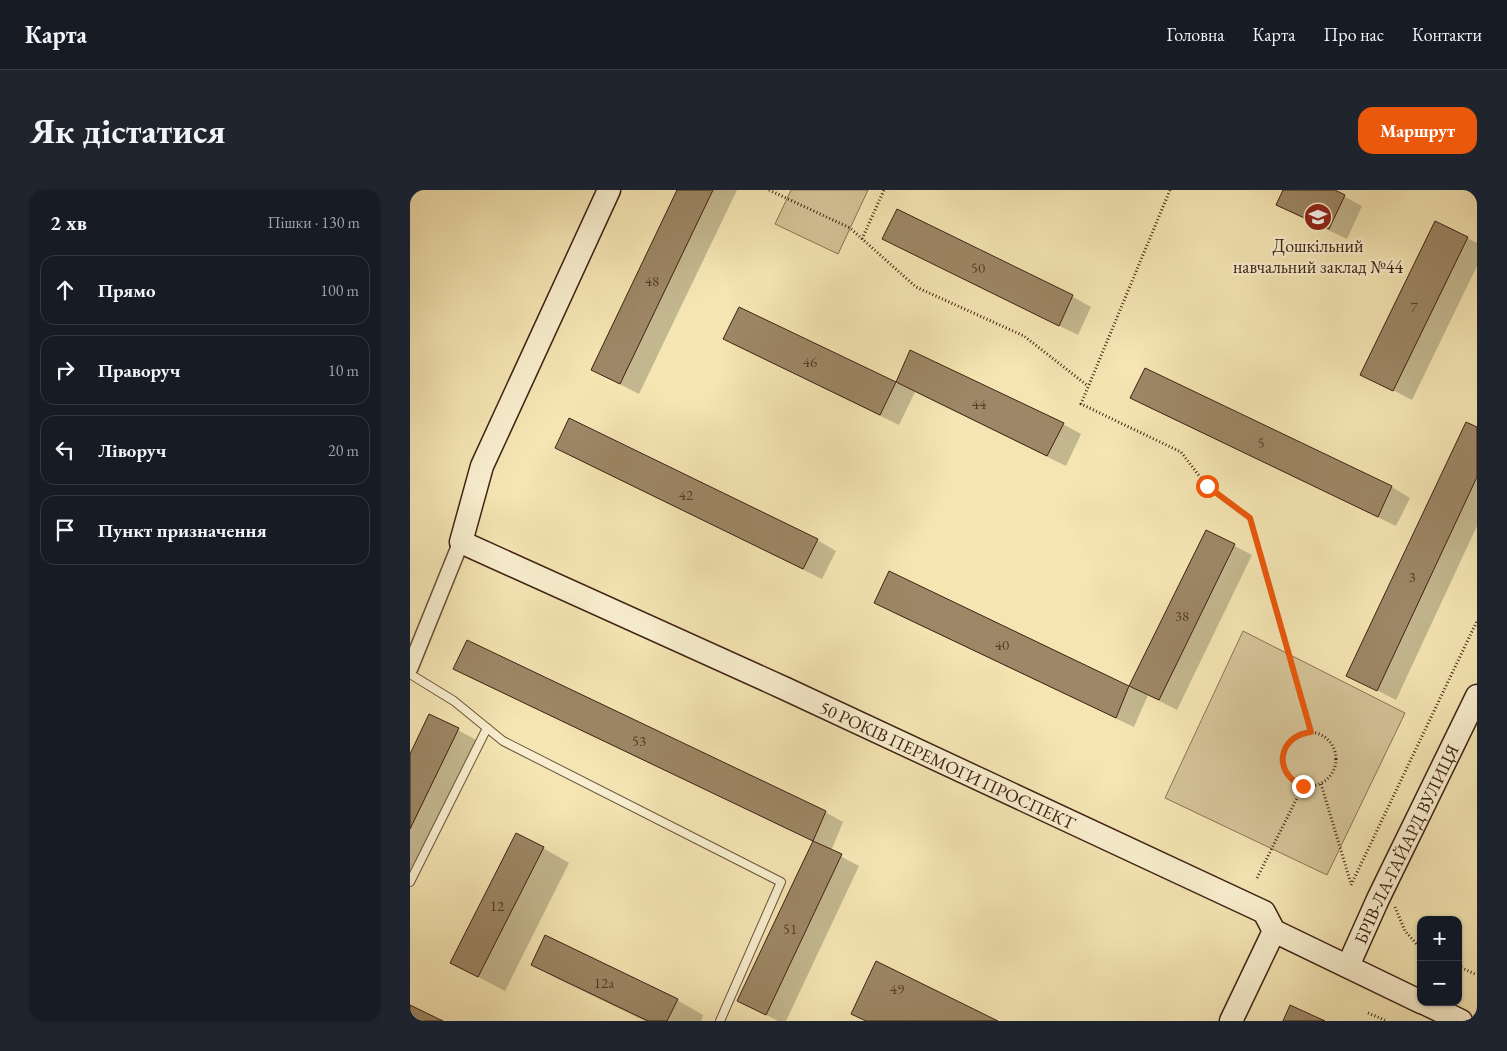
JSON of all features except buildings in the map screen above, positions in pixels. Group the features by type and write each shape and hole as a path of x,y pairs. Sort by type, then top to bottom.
{"street":[{"path":"410,668 461,542 482,466 609,190"},
{"name":"50 РОКІВ ПЕРЕМОГИ ПРОСПЕКТ","path":"461,542 786,689 1264,912 1274,931"},
{"name":"БРІВ-ЛА-ГАЙАРД ВУЛИЦЯ","path":"1348,966 1378,899 1477,696"},
{"path":"1231,1021 1274,931 1417,1000"},
{"path":"1430,1006 1461,1021"}],"lane":[{"path":"410,674 454,701 504,741 781,882 720,1021"},
{"path":"410,882 488,728"}],"path":[{"path":"768,190 850,228 916,287 1024,336 1088,386"},
{"path":"862,239 884,190"},
{"path":"1170,190 1081,404 1181,452 1207,486 1250,518 1311,732"},
{"path":"1321,784 1351,885 1477,621"},
{"path":"1302,733 1320,734 1333,746 1336,754 1333,772 1321,784 1303,786 1288,776 1284,769 1282,760 1288,743 1302,733"},
{"path":"1257,878 1303,786"},
{"path":"1395,906 1405,931 1417,944"},
{"path":"1462,968 1477,975"},
{"path":"1368,1013 1387,1021"}],"shaded area":[{"path":"791,190 868,190 838,254 775,224"},
{"path":"1243,631 1405,713 1327,875 1165,798"}],"place":[{"name":"Дошкільний навчальний заклад №44","path":"1318,217"}],"route":[{"path":"1207,486 1250,518 1311,732 1302,733 1294,737 1288,743 1282,760 1288,776 1303,786"}]}
